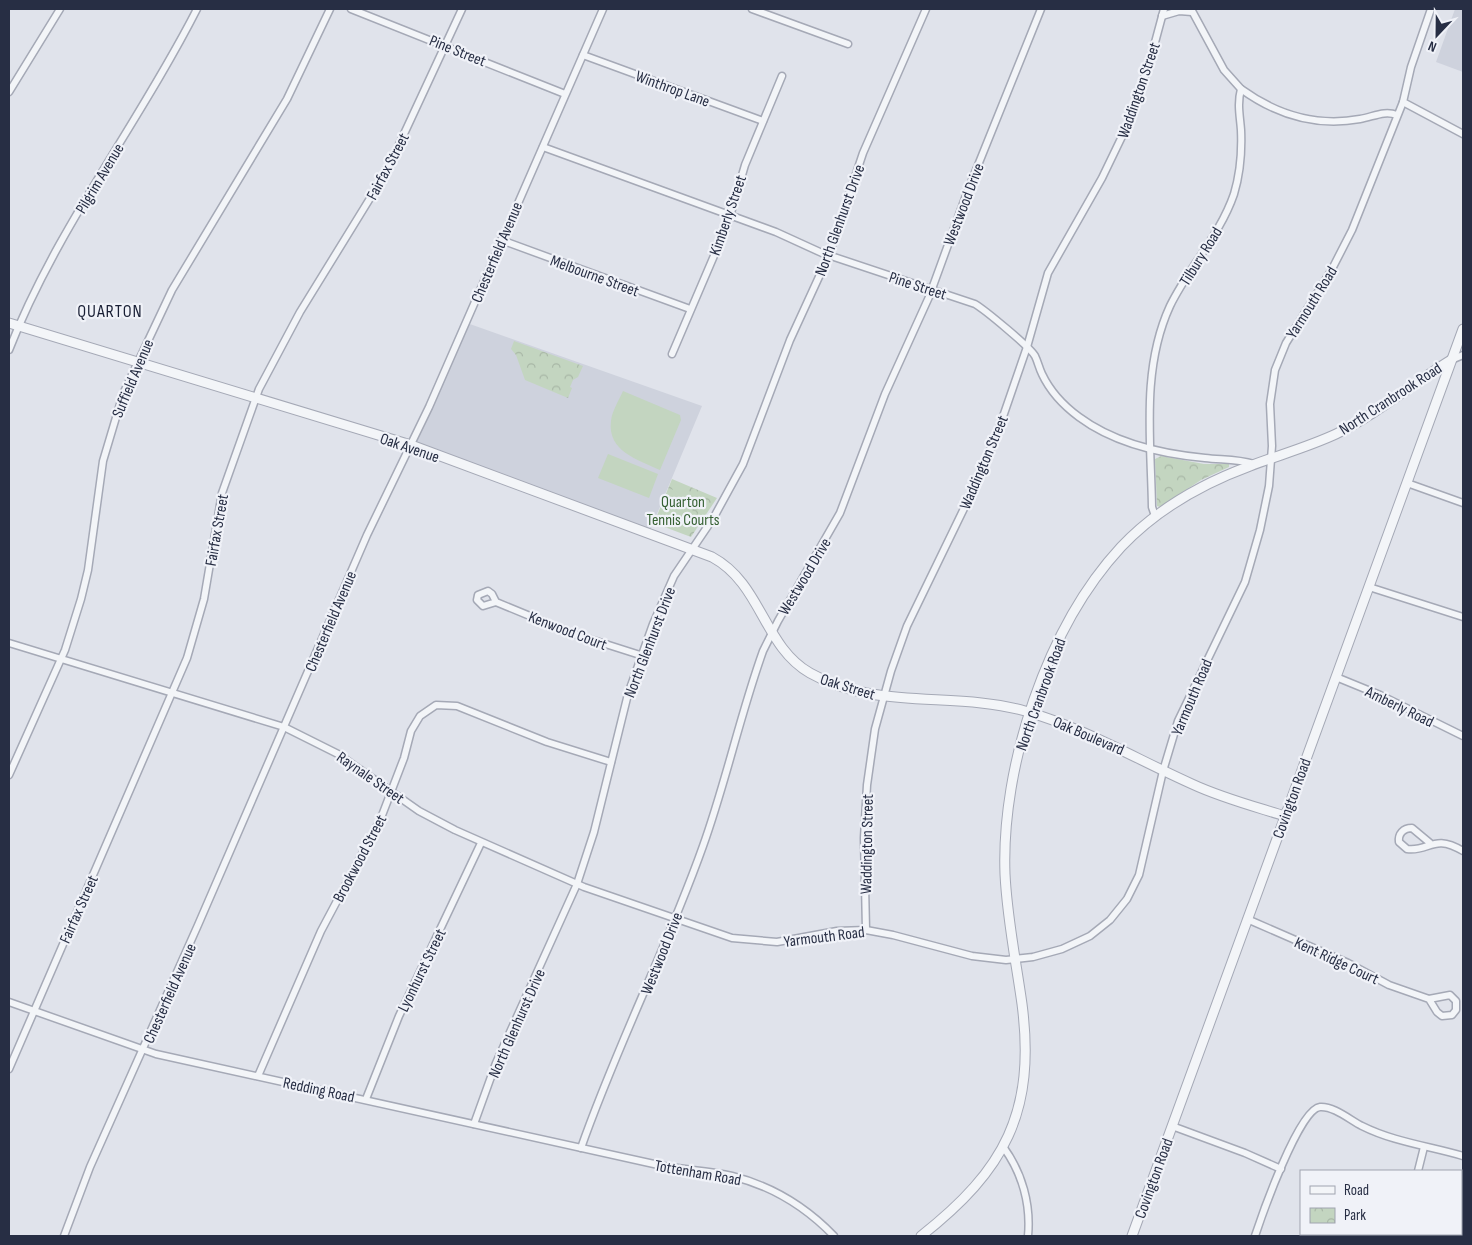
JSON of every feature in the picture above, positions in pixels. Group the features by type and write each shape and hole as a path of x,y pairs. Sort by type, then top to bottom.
{"street":[{"path":"9,92 60,9"},
{"name":"Pilgrim Avenue","path":"9,350 19,326 81,208 170,61 197,9"},
{"name":"Suffield Avenue","path":"9,775 62,659 81,599 88,570 103,462 123,394 172,290 287,99 330,9"},
{"name":"Pine Street","path":"351,9 565,94"},
{"name":"Fairfax Street","path":"9,1069 173,692 196,632 204,599 222,493 255,398 300,312 377,187 447,46 462,9"},
{"name":"Chesterfield Avenue","path":"64,1236 89,1171 144,1051 370,527 411,445 603,9"},
{"path":"752,9 848,44"},
{"name":"North Glenhurst Drive","path":"474,1124 496,1063 577,884 594,832 621,718 640,655 674,576 736,479 790,340 829,255 864,154 926,9"},
{"name":"Westwood Drive","path":"581,1148 608,1077 675,919 706,837 756,669 772,632 840,514 891,378 932,290 968,190 1041,9"},
{"name":"Yarmouth Road","path":"724,935 752,941 777,942 837,931 866,930 893,935 972,956 1015,959 1047,953 1081,941 1100,929 1119,910 1139,876 1164,771 1188,696 1245,582 1266,504 1271,459 1270,398 1272,381 1280,358 1294,330 1331,271 1352,230 1373,181 1403,102 1411,67 1431,9"},
{"path":"1163,12 1192,10 1224,70 1241,89 1280,112 1307,119 1330,122 1361,119 1382,113 1397,114"},
{"name":"Waddington Street","path":"866,930 864,838 866,804 870,758 883,696 908,626 994,441 1027,347 1048,273 1102,178 1128,124 1150,61 1163,12"},
{"name":"Winthrop Lane","path":"583,55 763,121"},
{"name":"Kimberly Street","path":"672,354 730,216 745,165 782,76"},
{"name":"Tilbury Road","path":"1155,516 1152,507 1150,393 1155,352 1171,304 1219,226 1234,193 1242,148 1238,101 1241,89"},
{"path":"1403,102 1463,134"},
{"name":"Pine Street","path":"543,147 730,216 829,255 980,307 1027,347 1035,356 1053,391 1079,417 1112,436 1151,448 1192,457 1242,460 1254,464"},
{"name":"Melbourne Street","path":"501,240 690,309"},
{"name":"Oak Avenue","path":"9,324 411,445 693,549 716,559 737,575 753,596 772,632"},
{"name":"North Cranbrook Road","path":"921,1236 968,1195 985,1176 1004,1148 1019,1108 1026,1067 1024,1023 1006,892 1006,836 1013,777 1031,712 1053,653 1082,599 1115,554 1155,516 1204,485 1254,464 1310,445 1356,423 1451,360 1463,329"},
{"path":"1451,360 1463,355"},
{"name":"Covington Road","path":"1132,1236 1451,360"},
{"path":"1406,483 1463,503"},
{"path":"1369,587 1463,617"},
{"name":"Kenwood Court","path":"496,602 571,633 640,655"},
{"name":"Oak Street","path":"772,632 787,655 811,674 840,686 883,696"},
{"name":"Raynale Street","path":"9,643 284,727 338,754 432,819 481,843 577,884 724,935"},
{"name":"Amberly Road","path":"1336,677 1380,695 1463,736"},
{"name":"Oak Boulevard","path":"883,696 961,700 1031,712 1101,739 1164,771 1219,795 1285,816"},
{"name":"Brookwood Street","path":"258,1076 321,931 350,873 371,837 392,792 415,722 429,708 443,704 457,706 547,742 611,762"},
{"path":"1430,844 1412,828 1405,829 1400,835 1399,842 1407,849 1444,843 1463,852"},
{"name":"Lyonhurst Street","path":"366,1099 399,1016 481,843"},
{"name":"Kent Ridge Court","path":"1247,919 1348,963 1389,985 1428,999 1450,995 1456,1001 1456,1010 1452,1015 1442,1016 1428,999"},
{"name":"Redding Road","path":"9,1002 144,1051 634,1160"},
{"path":"1255,1236 1280,1169 1306,1117 1320,1107 1331,1109 1362,1126 1391,1138 1463,1156"},
{"path":"1172,1126 1235,1149 1280,1169"},
{"path":"1418,1170 1424,1147"},
{"path":"1004,1148 1014,1163 1024,1190 1029,1217 1028,1236"},
{"name":"Tottenham Road","path":"634,1160 733,1176 765,1187 797,1204 834,1236"}],"shaded area":[{"path":"1455,9 1463,9 1463,72 1436,62"},
{"path":"467,323 702,406 649,533 413,446"}],"green space":[{"path":"514,341 583,366 578,377 573,380 568,398 525,380 516,355 511,349"},
{"path":"623,391 680,415 681,420 660,470 626,453 614,440 611,431 611,421 614,409"},
{"path":"608,454 658,474 649,498 598,478"},
{"path":"1161,456 1204,464 1229,464 1229,467 1201,480 1160,507 1157,506 1155,459"},
{"name":"Quarton Tennis Courts","path":"672,479 717,498 691,537 654,523"},
{"path":"671,489 682,494 672,518 661,514"},
{"path":"686,495 697,500 687,524 676,520"}],"district":[{"name":"QUARTON","path":"110,311"}]}
